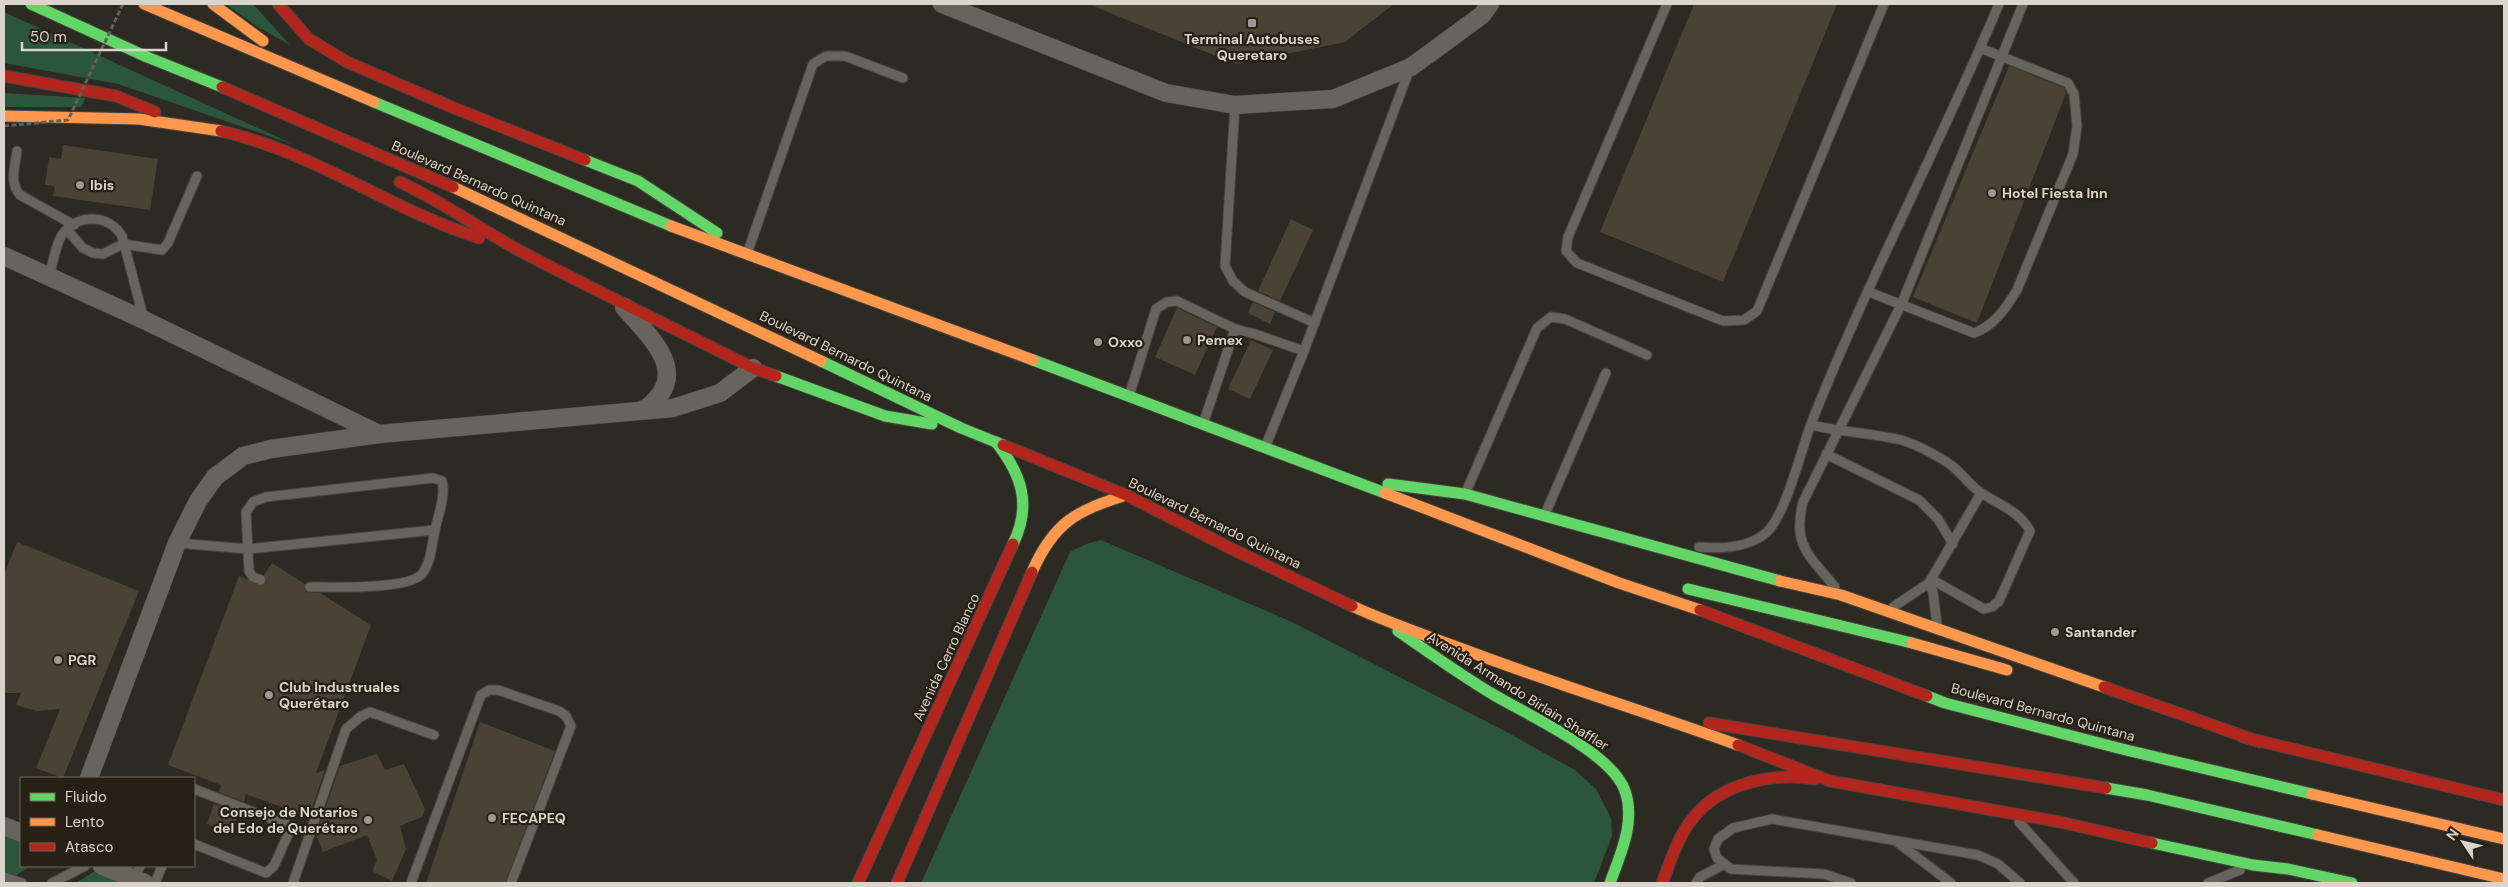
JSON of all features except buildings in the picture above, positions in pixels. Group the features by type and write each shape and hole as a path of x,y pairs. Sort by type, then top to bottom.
{"main road":[{"name":"Boulevard Bernardo Quintana","path":"31,4 147,57 264,104 475,196 961,428 1126,495 1234,550 1383,620 1573,690 1656,715 1779,760 1830,782 2010,813 2253,865 2288,869 2352,883"},
{"name":"Boulevard Bernardo Quintana","path":"144,4 309,72 639,214 1202,426 1265,447 1339,478 1644,592 1734,622 1945,703 2122,749 2504,839"},
{"path":"213,4 309,72"},
{"path":"278,4 309,39 347,62 454,108 638,181 690,213 747,254"},
{"path":"4,76 116,96 186,125"},
{"path":"264,104 327,146"},
{"path":"4,116 123,117 228,132 271,145 441,226 519,250"},
{"path":"387,175 426,194 519,250 753,368 885,416 961,428"},
{"name":"Avenida Cerro Blanco","path":"858,883 1021,528 1024,500 1022,486 1009,458 996,442"},
{"path":"1339,478 1465,494 1788,583 1841,595 1937,627 2260,742"},
{"path":"897,883 1043,547 1050,536 1069,518 1083,510 1126,495"},
{"name":"Boulevard Bernardo Quintana","path":"1588,571 1647,580"},
{"path":"1673,586 1909,642 2023,674"},
{"name":"Avenida Armando Birlain Shaffler","path":"1383,620 1451,669 1598,758 1609,767 1618,778 1626,797 1628,824 1628,836 1610,883"},
{"path":"2070,688 2260,742 2504,800"},
{"name":"Boulevard Bernardo Quintana","path":"1656,715 2000,769 2147,795 2504,879"},
{"path":"1662,883 1683,831 1702,807 1714,797 1739,785 1787,776 1830,782"}],"street":[{"path":"942,4 1166,93 1235,105 1333,99 1411,67 1482,15 1490,4"},
{"path":"4,256 144,320 379,434"},
{"path":"618,299 658,346 668,376 664,389 657,400 645,409 630,412"},
{"path":"89,777 177,543 198,501 216,477 243,456 271,449 379,434 673,408 720,393 753,368"},
{"path":"4,826 20,833"},
{"path":"106,867 140,876"}],"lane":[{"path":"1667,4 1568,237 1566,252 1577,263 1723,321 1744,320 1756,311 1884,4"},
{"path":"1636,540 1702,547 1730,547 1753,541 1767,531 1779,514 1811,424 1998,4"},
{"path":"1841,595 1812,559 1798,532 1804,502 1902,303 2023,4"},
{"path":"1869,292 1902,303 1974,333 1984,330 2005,310 2016,290 2073,154 2077,126 2074,94 2068,83 2002,55 1980,48"},
{"path":"747,254 813,64 826,56 845,56 903,78"},
{"path":"1265,447 1304,352 1411,67"},
{"path":"1235,105 1225,266 1233,281 1245,292 1315,323"},
{"path":"17,151 13,181 15,189 20,196 70,228 83,248 93,253 103,254 123,244 162,250 168,243 197,176"},
{"path":"48,276 62,235 70,228 93,218 106,221 117,227 122,236 144,320"},
{"path":"1129,398 1156,309 1167,302 1177,301 1235,330 1255,334 1304,352"},
{"path":"1465,494 1537,328 1551,318 1565,319 1647,355"},
{"path":"1202,426 1235,330"},
{"path":"1545,515 1606,373"},
{"path":"1811,424 1838,432 1902,440 1956,470 1981,493 2025,521 2030,531 1999,602 1992,607 1984,609 1930,582"},
{"path":"1826,454 1919,500 1938,519 1953,544"},
{"path":"261,580 253,577 249,571 246,512 253,502 266,497 433,478 442,481 444,489 428,560 422,574 415,579 397,584 310,587"},
{"path":"1888,610 1930,582 1981,493"},
{"path":"177,543 248,549 435,530"},
{"path":"1930,582 1937,627"},
{"path":"411,883 481,694 489,690 498,690 559,711 566,716 571,726 511,883"},
{"path":"293,883 346,729 360,717 370,712 434,735"},
{"path":"195,789 287,825 290,830 274,866 266,873 195,844"},
{"path":"2010,813 2074,883"},
{"path":"1851,883 1824,874 1743,870 1723,865 1716,858 1714,849 1718,839 1733,828 1772,819 1978,855 1998,864 2020,883"},
{"path":"1897,842 1951,883"},
{"path":"1696,883 1700,877 1723,865"},
{"path":"2208,883 2253,865"},
{"path":"52,883 83,867"},
{"path":"155,883 162,867"},
{"path":"4,877 22,883"}],"path":[{"path":"4,126 68,120 123,4"}],"green space":[{"path":"226,4 253,4 290,45 258,27"},
{"path":"4,12 295,145 118,84 4,63"},
{"path":"4,93 86,98 81,107 4,107"},
{"path":"1101,540 1292,622 1501,729 1575,770 1596,789 1611,818 1612,836 1594,883 921,883 1070,552 1086,544"},
{"path":"4,831 20,838 20,867 28,867 4,883"},
{"path":"98,869 133,883 76,883"}],"traffic: fast":[{"path":"31,4 147,57 222,87"},
{"path":"374,102 671,226"},
{"path":"585,160 638,181 717,233"},
{"path":"1033,360 1385,493"},
{"path":"821,361 961,428 1003,445"},
{"path":"776,376 885,416 932,424"},
{"path":"996,442 1012,466 1018,478 1021,491 1023,503 1022,516 1013,544"},
{"path":"1388,484 1465,494 1780,581"},
{"path":"1688,589 1912,643"},
{"path":"1398,631 1477,685 1586,748 1617,776 1625,791 1629,815 1622,850 1610,883"},
{"path":"1927,696 1945,703 2122,749 2312,794"},
{"path":"2106,788 2147,795 2318,835"},
{"path":"2152,843 2253,865 2288,869 2352,883"}],"traffic: slow":[{"path":"144,4 374,102"},
{"path":"213,4 263,41"},
{"path":"4,116 139,119 221,131"},
{"path":"453,187 821,361"},
{"path":"671,226 1033,360"},
{"path":"1385,493 1619,583 1700,610"},
{"path":"1032,572 1049,541 1068,521 1093,507 1126,495"},
{"path":"1780,581 1841,595 2104,687"},
{"path":"1352,606 1394,624 1499,662 1738,745"},
{"path":"1912,643 2007,670"},
{"path":"2312,794 2504,839"},
{"path":"2318,835 2504,879"}],"traffic: jam":[{"path":"278,4 309,39 347,62 454,108 585,160"},
{"path":"4,76 116,96 155,112"},
{"path":"222,87 453,187"},
{"path":"221,131 255,140 288,152 414,212 479,238"},
{"path":"400,182 551,267 753,368 776,376"},
{"path":"1003,445 1126,495 1234,550 1352,606"},
{"path":"858,883 1013,544"},
{"path":"897,883 1032,572"},
{"path":"1700,610 1927,696"},
{"path":"2104,687 2260,742"},
{"path":"1709,723 2106,788"},
{"path":"2243,737 2504,800"},
{"path":"1738,745 1830,781 2060,822 2152,843"},
{"path":"1662,883 1675,848 1688,824 1705,805 1733,788 1749,783 1783,777 1815,779"}],"place":[{"name":"Terminal Autobuses Queretaro","path":"1252,23"},
{"name":"Ibis","path":"80,185"},
{"name":"Hotel Fiesta Inn","path":"1992,193"},
{"name":"Pemex","path":"1187,340"},
{"name":"Oxxo","path":"1098,342"},
{"name":"Santander","path":"2055,632"},
{"name":"PGR","path":"58,660"},
{"name":"Club Industruales Querétaro","path":"269,695"},
{"name":"FECAPEQ","path":"492,818"},
{"name":"Consejo de Notarios del Edo de Querétaro","path":"368,820"}]}
